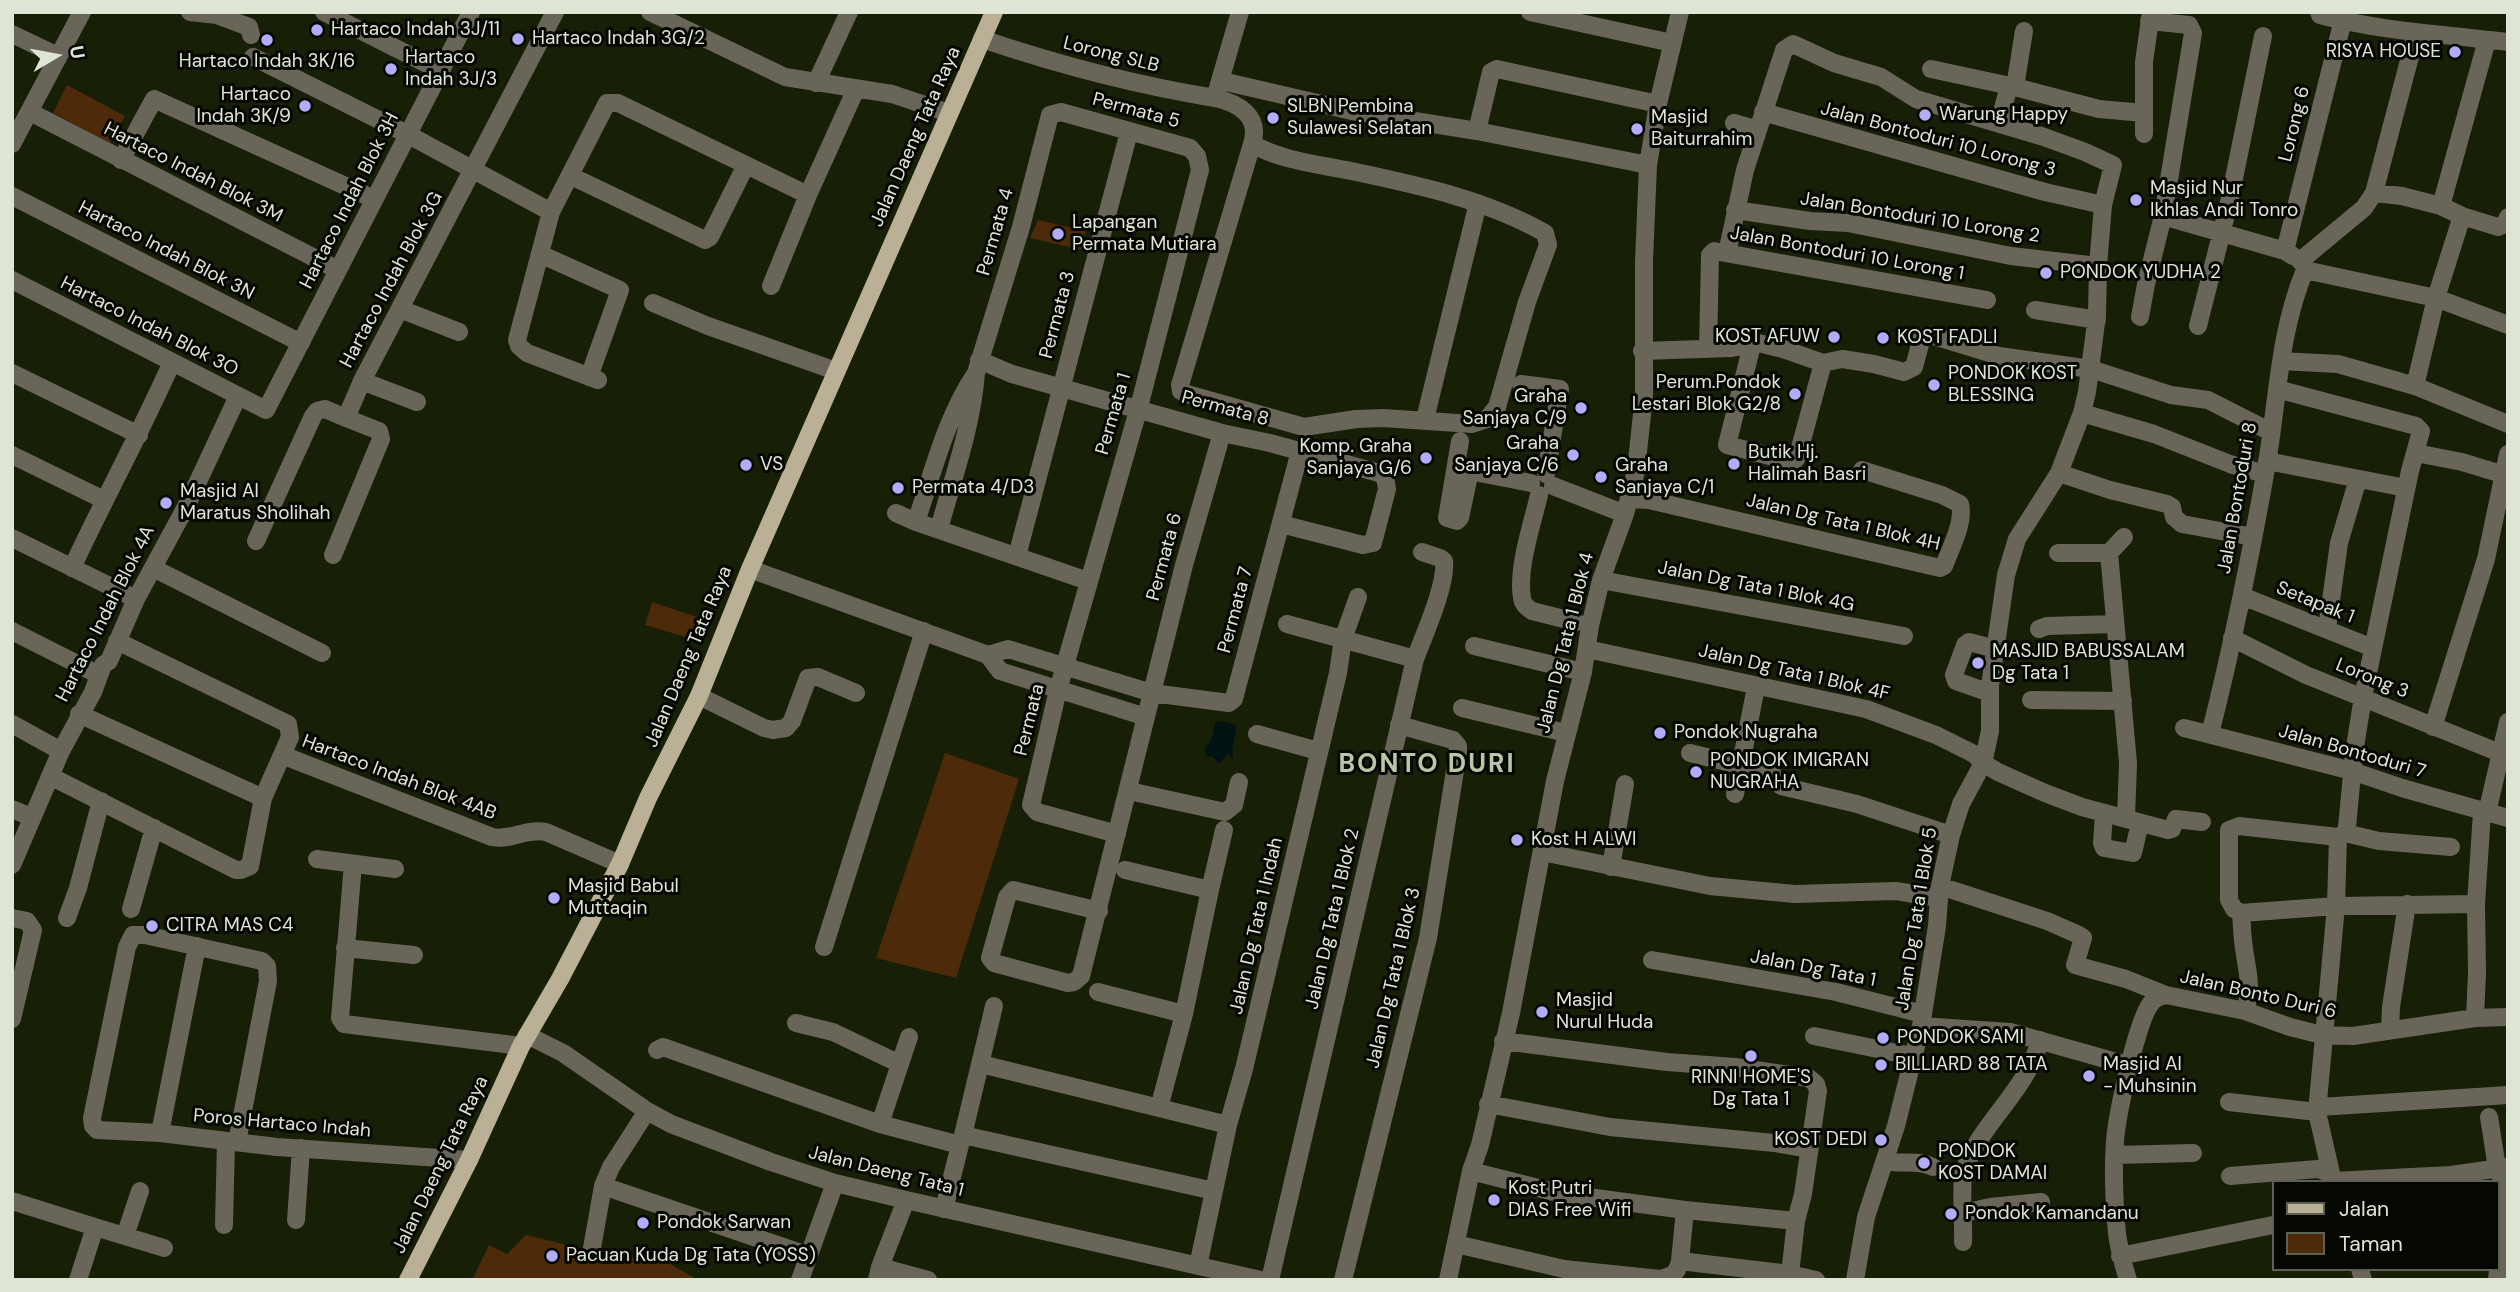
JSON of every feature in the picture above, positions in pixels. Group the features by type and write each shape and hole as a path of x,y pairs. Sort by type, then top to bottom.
{"main road":[{"name":"Jalan Daeng Tata Raya","path":"408,1280 469,1160 524,1040 560,979 620,864 648,798 699,696 750,569 994,12"}],"street":[{"path":"12,144 22,118 82,12"},
{"path":"190,12 233,19 248,27 251,35"},
{"path":"324,12 441,71"},
{"name":"Hartaco Indah Blok 3H","path":"266,410 471,12"},
{"name":"Hartaco Indah Blok 3G","path":"346,418 362,381 555,12"},
{"path":"650,12 785,77 907,98 949,113"},
{"path":"816,83 849,12"},
{"path":"1219,89 1240,12"},
{"path":"1530,12 1672,43"},
{"name":"Jalan Dg Tata 1 Blok 4","path":"1448,1280 1471,1171 1480,1145 1511,1013 1566,733 1583,672 1590,626 1601,580 1629,502 1642,427 1644,395 1648,165 1658,104 1680,12"},
{"path":"2319,12 2320,15 2343,20 2381,20 2416,34 2508,42"},
{"path":"2140,317 2163,216 2193,33 2189,25 2150,17 2144,62 2144,134"},
{"name":"Lorong 6","path":"2297,261 2343,20"},
{"path":"1727,253 1735,210 1760,121 1788,45 1800,45 1834,62 1881,77 1916,99 1999,122 2012,86 2024,31"},
{"path":"12,34 58,56"},
{"path":"2297,261 2364,208 2374,193 2416,34"},
{"path":"2198,326 2222,233 2263,36"},
{"name":"Lorong SLB","path":"982,39 1091,73 1219,89"},
{"path":"2441,206 2487,40"},
{"path":"253,57 407,134 551,212"},
{"path":"1477,131 1491,72 1497,69 1658,104"},
{"path":"1931,69 2012,86 2099,109 2144,113"},
{"path":"771,286 856,89"},
{"path":"1219,89 1477,131 1648,165"},
{"path":"1219,89 1246,112 1252,126 1252,145 1180,384 1181,390 1296,426 1316,426 1356,419 1425,419 1472,424 1488,419 1497,407 1527,302 1548,245 1545,233 1478,203 1421,186 1283,158 1252,145"},
{"path":"121,160 154,99 374,199"},
{"path":"540,254 620,290 594,379 527,353 517,340 551,212 572,176 605,106 610,102 618,103 745,167 808,195"},
{"name":"Permata 5","path":"1048,119 1053,113 1061,112 1190,148 1197,156 1200,170"},
{"name":"Hartaco Indah Blok 3M","path":"22,118 121,160 338,270"},
{"name":"Permata 4","path":"978,363 1021,227 1048,119"},
{"name":"Jalan Bontoduri 10 Lorong 3","path":"1734,123 1760,121 2103,205"},
{"name":"Jalan Dg Tata 1 Blok 5","path":"1855,1280 1866,1217 1896,1126 1922,1020 1937,926 1939,892 1951,835 1961,804 1983,763 1990,731 1990,693 2004,582 2011,555 2024,528 2059,473 2082,413 2091,369 2097,320 2103,205 2113,168 2111,162 1999,122"},
{"name":"Permata 3","path":"1061,387 1129,132"},
{"path":"572,176 705,240 710,237 745,167"},
{"name":"Permata 1","path":"1065,668 1139,407 1200,170"},
{"path":"2374,193 2402,196 2441,206 2462,216 2505,222"},
{"name":"Hartaco Indah Blok 3N","path":"12,196 301,343"},
{"path":"1425,419 1478,203"},
{"name":"Jalan Bontoduri 10 Lorong 2","path":"1735,210 1848,223 2011,256 2098,266"},
{"path":"2163,216 2222,233 2297,261 2435,298 2508,325"},
{"path":"2414,386 2435,298 2462,216"},
{"name":"Jalan Bontoduri 10 Lorong 1","path":"1708,349 1710,256 1714,251 1987,300"},
{"name":"Jalan Bontoduri 8","path":"2210,734 2242,596 2266,467 2297,261"},
{"name":"Hartaco Indah Blok 3O","path":"12,280 266,410"},
{"path":"653,303 708,326 836,372"},
{"path":"400,309 459,332"},
{"path":"2035,310 2097,320"},
{"path":"1643,351 1768,344 1824,363 1842,359 1904,372 1914,367 1922,337 1930,335 1999,356 2091,369 2151,390 2208,400 2272,432"},
{"path":"1752,345 1723,444 1789,461 1796,459 1824,363"},
{"path":"2281,361 2338,364 2414,386 2508,424"},
{"path":"72,568 139,435 172,362"},
{"path":"978,363 1139,407"},
{"path":"916,522 962,392 978,363"},
{"path":"939,529 969,422 978,363"},
{"path":"12,373 139,435"},
{"path":"362,381 416,402"},
{"path":"1521,384 1560,389 1543,485 1524,565 1522,600 1525,607 1532,611 1576,622"},
{"path":"1399,419 1433,386"},
{"path":"1017,556 1061,387"},
{"path":"2277,389 2416,426 2421,431 2406,488 2363,697 2341,835 2322,1035 2318,1109 2332,1179"},
{"name":"Hartaco Indah Blok 4A","path":"12,865 31,817 45,794 61,751 93,692 103,665 109,660 136,599 188,503 238,396"},
{"name":"Permata 8","path":"1139,407 1222,433 1300,451 1385,477 1387,489 1373,543 1363,545 1281,524"},
{"path":"256,541 313,416 317,411 325,409 379,431 381,439 333,555"},
{"path":"2082,413 2154,435 2230,464 2358,479 2406,488"},
{"name":"Permata 6","path":"1152,692 1184,565 1222,433"},
{"name":"Jalan Dg Tata 1 Blok 4H","path":"1460,441 1463,470 1629,502 1649,500 1940,568 1944,566 1962,510 1960,504 1942,495 1861,470"},
{"name":"Permata 7","path":"1152,692 1223,704 1234,699 1300,451"},
{"path":"2416,453 2462,462 2505,475"},
{"path":"2433,727 2486,559 2508,454"},
{"path":"12,455 104,500"},
{"path":"2059,473 2110,490 2167,504 2172,507 2174,517 2182,524 2253,537"},
{"path":"2327,629 2339,543 2358,479"},
{"path":"895,513 1088,582"},
{"path":"2058,554 2109,553 2124,537"},
{"path":"12,538 136,599"},
{"name":"Jalan Dg Tata 1 Blok 2","path":"1270,1280 1415,659 1444,570 1444,561 1422,552"},
{"path":"2104,813 2104,848 2133,853 2133,821 2109,553"},
{"path":"153,568 322,653"},
{"path":"750,569 988,655 1000,671 1146,718"},
{"name":"Jalan Dg Tata 1 Blok 4G","path":"1601,580 1904,636"},
{"name":"Setapak 1","path":"2242,596 2373,648"},
{"name":"Jalan Dg Tata 1 Indah","path":"1198,1266 1228,1125 1254,1030 1338,673 1343,639 1358,597"},
{"path":"1287,624 1415,659"},
{"path":"2039,629 2047,626 2115,624"},
{"path":"12,631 99,675"},
{"path":"824,947 924,631"},
{"name":"Lorong 3","path":"2232,638 2306,676 2500,753"},
{"path":"50,776 236,870 250,866 263,798 291,733 285,722 117,641"},
{"path":"1990,693 1962,685 1956,681 1954,675 1965,645 1969,642 1996,649"},
{"path":"1474,646 1583,672"},
{"path":"988,655 1008,649 1065,668"},
{"name":"Jalan Dg Tata 1 Blok 4F","path":"1587,649 1886,715 1952,743 1974,754 1983,763 2033,788 2104,813 2170,830 2176,819 2203,822"},
{"name":"Permata","path":"1117,834 1032,809 1058,690 1065,668 1152,692"},
{"path":"699,696 773,730 786,728 792,721 808,678 818,677 856,693"},
{"path":"1735,794 1756,687"},
{"path":"1099,911 1013,890 1007,897 990,958 994,963 1068,983 1081,976 1099,911 1129,791 1152,692"},
{"path":"2031,700 2123,701"},
{"path":"1462,708 1566,733"},
{"path":"79,715 263,798"},
{"path":"2475,1018 2476,904 2485,812 2508,722"},
{"path":"12,724 61,751"},
{"name":"Jalan Dg Tata 1 Blok 3","path":"1343,1280 1428,938 1458,752 1458,746 1453,740 1399,725"},
{"name":"Jalan Bontoduri 7","path":"2184,728 2352,771 2508,818"},
{"path":"1256,734 1318,751"},
{"path":"1690,753 1740,766 1951,835"},
{"name":"Hartaco Indah Blok 4AB","path":"282,755 492,837 505,838 534,830 546,832 620,864"},
{"path":"1129,791 1225,812 1234,805 1239,782"},
{"path":"1611,867 1625,784"},
{"path":"67,918 78,888 101,801"},
{"path":"12,809 31,817"},
{"path":"2451,847 2239,826 2229,830 2229,900 2234,909 2241,913 2336,906 2476,904"},
{"path":"131,909 154,828"},
{"path":"1159,1108 1184,1014 1224,830"},
{"path":"1542,852 1710,886 1795,894 1939,892"},
{"path":"317,859 395,869"},
{"path":"353,864 345,948 414,955"},
{"path":"1125,870 1210,890"},
{"name":"Jalan Bonto Duri 6","path":"1939,892 2047,920 2079,935 2083,938 2078,971 2126,979 2166,995 2245,1011 2322,1035 2353,1036 2475,1018 2508,1017"},
{"path":"2390,1030 2407,904"},
{"path":"2241,913 2250,983 2250,995 2245,1011"},
{"path":"12,918 27,921 33,930 12,1019"},
{"name":"Poros Hartaco Indah","path":"197,946 145,934 133,935 130,940 92,1118 93,1126 101,1131 160,1133 301,1149 469,1160"},
{"path":"160,1133 197,946 262,961 267,966 268,981 232,1142 224,1225"},
{"name":"Jalan Daeng Tata 1","path":"345,948 340,1018 344,1024 524,1040 563,1053 647,1111 712,1141 835,1182 1261,1280"},
{"name":"Jalan Dg Tata 1","path":"1652,960 1836,992 1922,1020 1993,1029 2130,1066"},
{"path":"1098,992 1184,1014"},
{"name":"Jalan Bonto Duri 6","path":"2127,1280 2120,1256 2116,1221 2115,1155 2118,1124 2130,1066 2148,1008 2156,998 2166,995"},
{"path":"944,1209 994,1006"},
{"path":"796,1023 833,1032 900,1064"},
{"path":"1814,1036 1912,1056"},
{"path":"880,1124 909,1037"},
{"path":"1963,1242 1962,1183 1969,1160 1976,1145 2030,1070 2039,1040"},
{"path":"1503,1041 1667,1062 1746,1068 1809,1078 1816,1084 1818,1091 1790,1274"},
{"path":"657,1050 663,1047 880,1124 1214,1191"},
{"path":"981,1065 1228,1125"},
{"path":"2229,1102 2318,1109 2508,1095"},
{"path":"1488,1104 1610,1127 1747,1139 1809,1149"},
{"path":"592,1248 603,1186 611,1167 647,1111"},
{"path":"2489,1117 2502,1167 2502,1236 2499,1262"},
{"path":"296,1220 301,1149"},
{"path":"2115,1155 2193,1153"},
{"path":"1885,1161 1915,1161 1933,1167"},
{"path":"2230,1176 2321,1169 2332,1179 2451,1175 2502,1167"},
{"path":"1471,1171 1558,1193 1796,1221"},
{"path":"800,1280 835,1182"},
{"path":"603,1186 807,1255"},
{"path":"125,1236 140,1191"},
{"path":"906,1200 878,1273 928,1280"},
{"path":"12,1201 164,1248"},
{"path":"1964,1213 1990,1207 2041,1202"},
{"path":"1456,1244 1564,1269 1660,1279 1675,1275 1678,1271 1685,1210"},
{"path":"2120,1256 2272,1225"},
{"path":"78,1280 95,1227"},
{"path":"1680,1261 1790,1274 1816,1280"}],"green space":[{"path":"67,85 125,116 110,143 53,113"},
{"name":"Lapangan Permata Mutiara","path":"1038,220 1085,231 1083,250 1030,238"},
{"path":"652,602 700,618 693,639 645,625"},
{"path":"945,753 1019,779 956,978 876,958"},
{"name":"Pacuan Kuda Dg Tata (YOSS)","path":"526,1235 604,1254 665,1261 698,1280 472,1280 489,1245 507,1254"}],"shaded area":[{"path":"1220,721 1236,725 1233,758 1228,753 1219,764 1204,751 1212,738 1215,723"}],"place":[{"name":"Hartaco Indah 3J/11","path":"317,30"},
{"name":"Hartaco Indah 3G/2","path":"518,39"},
{"name":"Hartaco Indah 3K/16","path":"267,40"},
{"name":"RISYA HOUSE","path":"2455,52"},
{"name":"Hartaco Indah 3J/3","path":"391,69"},
{"name":"Hartaco Indah 3K/9","path":"305,106"},
{"name":"Warung Happy","path":"1925,115"},
{"name":"SLBN Pembina Sulawesi Selatan","path":"1273,118"},
{"name":"Masjid Baiturrahim","path":"1637,129"},
{"name":"Masjid Nur Ikhlas Andi Tonro","path":"2136,200"},
{"name":"Lapangan Permata Mutiara","path":"1058,234"},
{"name":"PONDOK YUDHA 2","path":"2046,273"},
{"name":"KOST AFUW","path":"1834,337"},
{"name":"KOST FADLI","path":"1883,338"},
{"name":"PONDOK KOST BLESSING","path":"1934,385"},
{"name":"Perum.Pondok Lestari Blok G2/8","path":"1795,394"},
{"name":"Graha Sanjaya C/9","path":"1581,408"},
{"name":"Graha Sanjaya C/6","path":"1573,455"},
{"name":"Komp. Graha Sanjaya G/6","path":"1426,458"},
{"name":"Butik Hj. Halimah Basri","path":"1734,464"},
{"name":"VS","path":"746,465"},
{"name":"Graha Sanjaya C/1","path":"1601,477"},
{"name":"Permata 4/D3","path":"898,488"},
{"name":"Masjid Al Maratus Sholihah","path":"166,503"},
{"name":"MASJID BABUSSALAM Dg Tata 1","path":"1978,663"},
{"name":"Pondok Nugraha","path":"1660,733"},
{"name":"PONDOK IMIGRAN NUGRAHA","path":"1696,772"},
{"name":"Kost H ALWI","path":"1517,840"},
{"name":"Masjid Babul Muttaqin","path":"554,898"},
{"name":"CITRA MAS C4","path":"152,926"},
{"name":"Masjid Nurul Huda","path":"1542,1012"},
{"name":"PONDOK SAMI","path":"1883,1038"},
{"name":"RINNI HOME'S Dg Tata 1","path":"1751,1056"},
{"name":"BILLIARD 88 TATA","path":"1881,1065"},
{"name":"Masjid Al - Muhsinin","path":"2089,1076"},
{"name":"KOST DEDI","path":"1881,1140"},
{"name":"PONDOK KOST DAMAI","path":"1924,1163"},
{"name":"Kost Putri DIAS Free Wifi","path":"1494,1200"},
{"name":"Pondok Kamandanu","path":"1951,1214"},
{"name":"Pondok Sarwan","path":"643,1223"},
{"name":"Pacuan Kuda Dg Tata (YOSS)","path":"552,1256"}],"district":[{"name":"BONTO DURI","path":"1427,765"}]}
